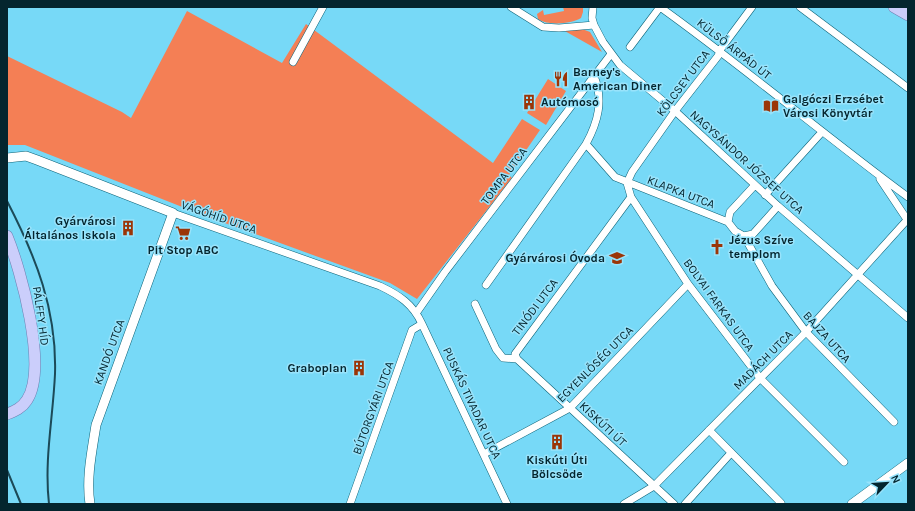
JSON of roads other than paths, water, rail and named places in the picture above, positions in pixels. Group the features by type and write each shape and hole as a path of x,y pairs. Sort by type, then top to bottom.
{"main road":[{"path":"894,7 908,15"},
{"name":"PÁLFFY HÍD","path":"7,236 23,282 33,342 33,384 31,392 23,405 7,414"}],"street":[{"path":"293,62 322,7"},
{"path":"512,7 543,27 559,28 593,22 594,7"},
{"name":"NAGYSÁNDOR JÓZSEF UTCA","path":"588,7 602,42 620,65 675,112 778,206 908,318"},
{"path":"630,47 660,7"},
{"name":"KÜLSŐ ÁRPÁD ÚT","path":"660,7 720,50 822,132 908,197"},
{"name":"KÖLCSEY UTCA","path":"627,183 632,172 718,56 720,50 752,7"},
{"path":"800,7 908,88"},
{"name":"TOMPA UTCA","path":"417,312 445,272 611,54"},
{"path":"486,285 586,144 596,125 599,106 599,88 594,76"},
{"path":"765,194 822,132"},
{"path":"586,144 615,177 627,183"},
{"name":"VÁGÓHÍD UTCA","path":"7,158 26,156 173,213 380,286 397,294 417,312"},
{"path":"876,174 908,221"},
{"name":"BOLYAI FARKAS UTCA","path":"627,183 631,197 688,284 760,378 844,462"},
{"name":"KLAPKA UTCA","path":"627,183 728,222"},
{"path":"755,185 730,212 728,222 735,231 744,236 753,234 778,206"},
{"name":"TINÓDI UTCA","path":"516,356 631,197"},
{"name":"KANDÓ UTCA","path":"90,504 89,494 91,457 96,425 173,213"},
{"name":"MADÁCH UTCA","path":"624,504 654,486 806,332 908,221"},
{"name":"BAJZA UTCA","path":"744,236 772,286 806,332 894,422"},
{"name":"EGYENLŐSÉG UTCA","path":"484,454 570,408 688,284"},
{"name":"KISKÚTI ÚT","path":"475,304 496,349 502,358 516,356 674,504"},
{"name":"PUSKÁS TIVADAR UTCA","path":"417,312 507,504"},
{"name":"BÚTORGYÁRI UTCA","path":"350,504 412,330 422,324"},
{"path":"709,430 781,503"},
{"path":"685,504 731,453"},
{"path":"852,504 908,463"}],"railway":[{"path":"7,201 27,243 43,284 52,328 55,350 55,374 48,455 49,504"},
{"path":"7,470 21,504"}],"place":[{"name":"Barney's American Diner","path":"561,79"},
{"name":"Autómosó","path":"529,102"},
{"name":"Galgóczi Erzsébet Városi Könyvtár","path":"771,106"},
{"name":"Gyárvárosi Általános Iskola","path":"128,228"},
{"name":"Pit Stop ABC","path":"183,233"},
{"name":"Jézus Szíve templom","path":"717,247"},
{"name":"Gyárvárosi Óvoda","path":"617,258"},
{"name":"Graboplan","path":"359,368"},
{"name":"Kiskúti Úti Bölcsőde","path":"557,442"}]}
